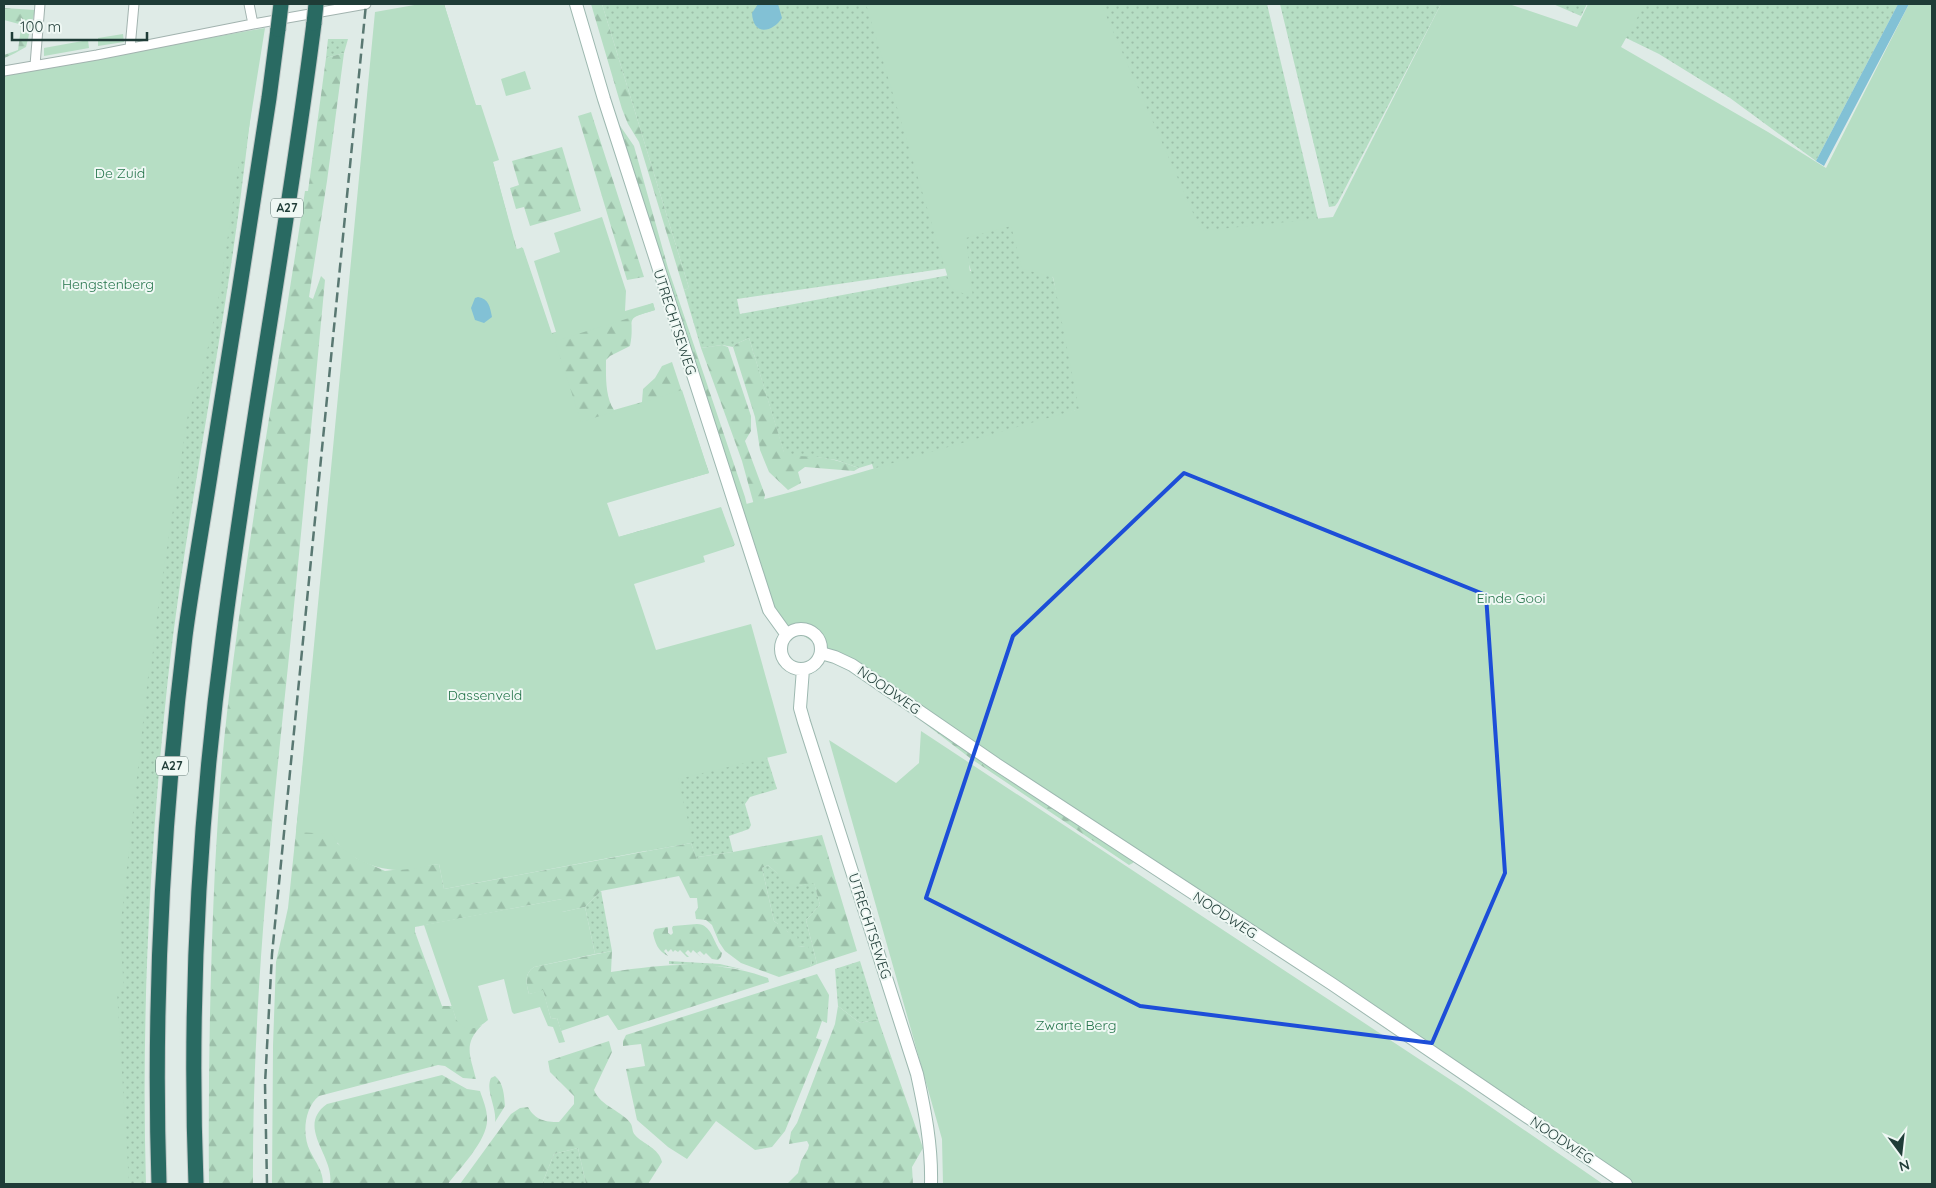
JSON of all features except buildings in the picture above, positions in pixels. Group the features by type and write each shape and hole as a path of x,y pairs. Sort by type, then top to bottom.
{"highway":[{"name":"A27","path":"159,1184 157,1114 159,972 174,734 186,633 276,55 281,4"},
{"name":"A27","path":"196,1184 195,976 203,829 223,640 316,4"}],"main road":[{"name":"UTRECHTSEWEG","path":"576,4 604,99 769,610 787,635"},
{"path":"798,630 811,632 819,641 821,653 814,664 803,669 795,668 788,664 783,658 781,650 787,635 798,630"},
{"name":"NOODWEG","path":"821,653 852,665 996,764 1332,984 1626,1184"},
{"name":"UTRECHTSEWEG","path":"803,669 800,708 917,1074 927,1118 932,1155 931,1184"}],"street":[{"path":"35,65 40,4"},
{"path":"130,48 134,4"},
{"path":"249,4 253,24"},
{"path":"4,70 366,4"}],"highlighted area":[{"path":"1184,473 1486,595 1505,873 1432,1043 1140,1006 926,898 1013,636"}],"green space":[{"name":"Dassenveld","path":"420,4 444,4 476,105 481,105 499,160 493,162 516,249 523,248 552,334 556,332 534,261 560,252 554,233 602,217 626,291 625,311 653,303 655,310 555,341 581,422 682,390 709,473 607,503 619,537 721,507 735,545 703,555 705,562 634,584 656,650 751,624 787,753 678,779 693,842 444,889 439,864 402,870 378,867 351,855 343,849 332,834 296,832 375,12"},
{"name":"Dassenveld","path":"429,4 444,4 491,155 517,250 522,247 551,333 585,329 653,303 655,310 638,316 632,321 630,346 606,360 609,399 614,410 642,402 643,389 655,378 662,366 672,362 709,473 606,502 618,537 721,508 734,546 632,584 654,650 667,651 337,843 356,858 385,871 439,864 444,889 691,843 697,860 698,857 822,835 857,951 817,964 806,920 820,905 814,883 799,886 790,885 768,865 762,868 774,921 778,924 785,924 787,931 793,936 797,935 799,947 805,946 803,934 806,936 812,962 810,967 779,977 741,963 725,951 712,925 706,920 696,919 697,898 690,898 679,876 601,891 585,907 562,912 562,899 415,927 415,932 442,1006 452,1006 456,1019 475,1027 482,1025 472,1038 470,1044 470,1056 476,1079 463,1078 445,1066 438,1065 319,1096 307,1114 305,1130 307,1145 320,1171 323,1184 272,1184 273,1045 276,962 288,908 365,174"},
{"path":"591,4 602,4 689,288 684,290 639,142 628,124 622,109"},
{"path":"602,4 873,4 955,267 737,299 740,314 971,271 957,226 1014,210 1046,251 1086,407 876,476 872,464 859,468 836,460 796,457 784,453 749,338 733,347 722,345 701,348 684,290 689,288"},
{"name":"Einde Gooi","path":"866,4 1101,4 1201,231 1333,217 1441,4 1509,4 1577,27 1588,4 1645,4 1621,47 1768,132 1826,168 1909,4 1932,4 1932,1184 1626,1184 1244,927 763,609 735,507 1079,409 1053,277 1022,269 1011,226 966,238 973,298 951,288"},
{"path":"1071,4 1267,4 1319,223 1180,237"},
{"path":"1280,4 1441,4 1335,206 1329,207"},
{"path":"1553,4 1587,4 1581,16"},
{"path":"1635,4 1898,4 1816,161 1730,98 1659,54 1620,35"},
{"path":"4,8 35,10 26,47 4,58 4,55 18,50 21,28 19,24 4,20"},
{"name":"De Zuid","path":"265,28 244,159 239,162 219,295 202,375 188,414 159,599 151,668 149,668 120,931 124,990 117,992 129,1184 4,1184 4,75"},
{"path":"261,33 241,197 190,518 168,678 156,804 148,931 145,1058 146,1184 118,1184 84,935"},
{"path":"123,34 124,42 98,46 98,38"},
{"path":"328,39 348,39 344,53 326,58"},
{"path":"88,40 89,48 44,56 44,48"},
{"path":"344,53 309,297 313,299 321,276 325,280 263,925 253,1119 253,1184 209,1184 209,1066 213,908 227,713 254,517 305,191 308,191 326,58"},
{"path":"525,71 531,89 506,96 501,79"},
{"path":"591,112 644,277 627,280 578,116"},
{"path":"616,120 634,146 668,268 745,497 753,531 746,517 704,393"},
{"path":"562,147 581,211 530,226 524,207 516,209 510,188 519,185 512,161"},
{"path":"749,338 784,452 796,456 827,458 859,468 854,471 805,467 798,472 801,483 788,490 769,472 760,450 755,417 733,347"},
{"path":"722,345 728,347 751,416 751,431 745,441 765,495 759,523 742,461 701,348"},
{"path":"732,646 777,789 750,797 745,804 751,825 749,829 729,836 733,852 698,857 697,861 691,843 647,851 593,650 682,658"},
{"path":"889,696 1134,861 1133,863 1129,865 970,758"},
{"name":"Zwarte Berg","path":"921,731 1463,1088 1603,1184 943,1184 942,1139 829,740 896,783 919,763"},
{"path":"768,865 777,873 799,886 814,882 820,905 806,920 817,964 810,967 812,962 805,946 799,947 787,931 774,921 762,868"},
{"path":"601,891 612,951 595,954 585,907"},
{"path":"562,899 562,912 585,907 595,954 534,967 527,976 527,982 529,994 543,990 551,1019 557,1018 565,1042 559,1043 553,1027 548,1026 540,1007 514,1014 512,1012 504,979 478,986 488,1020 475,1028 467,1028 459,1023 424,925"},
{"path":"697,924 706,927 712,935 722,953 718,960 712,959 706,953 704,955 700,951 697,953 702,958 693,950 691,953 688,950 685,953 689,957 687,957 680,950 673,952 671,949 668,952 666,949 664,951 668,956 662,952 655,940 653,933 655,929 668,927 668,933 671,935 673,933 673,926"},
{"path":"612,951 611,972 671,965 710,966 748,972 768,978 769,982 620,1030 618,1030 608,1015 561,1031 557,1018 551,1019 543,991 529,994 527,976 534,967"},
{"path":"669,961 720,964 745,970 728,967 669,964"},
{"path":"860,961 878,1019 860,1023 838,1006 835,969"},
{"path":"817,974 829,995 827,1023 822,1021 816,1038 822,1040 785,1131 772,1147 755,1150 716,1121 687,1159 668,1147 637,1120 626,1069 645,1066 641,1044 623,1046 626,1035"},
{"path":"838,1006 860,1023 878,1019 923,1148 912,1167 913,1184 787,1184 798,1173 801,1161 808,1149 807,1141 789,1144 791,1132 797,1123 835,1024"},
{"path":"609,1041 612,1052 594,1090 606,1105 628,1120 633,1133 638,1138 658,1153 662,1162 648,1184 586,1184 578,1148 554,1154 542,1184 460,1184 511,1114 520,1108 528,1107 534,1115 541,1119 559,1122 574,1104 574,1096 550,1072 548,1061"},
{"path":"442,1075 467,1089 480,1091 487,1115 486,1126 479,1144 448,1184 330,1184 330,1173 315,1132 315,1122 318,1113 327,1104"},
{"path":"495,1076 502,1086 505,1106 495,1122 489,1088 491,1078"},
{"path":"578,1148 586,1184 542,1184 554,1154"}],"water":[{"path":"758,4 778,4 782,18 773,27 764,30 759,29 753,20 752,13"},
{"path":"1898,4 1909,4 1824,166 1816,161"},
{"path":"478,297 487,302 491,310 492,317 484,323 475,320 471,308 475,298"}],"railway":[{"path":"267,1184 265,1084 272,954 366,4"}],"park label":[{"name":"Hengstenberg","path":"108,284"}]}
